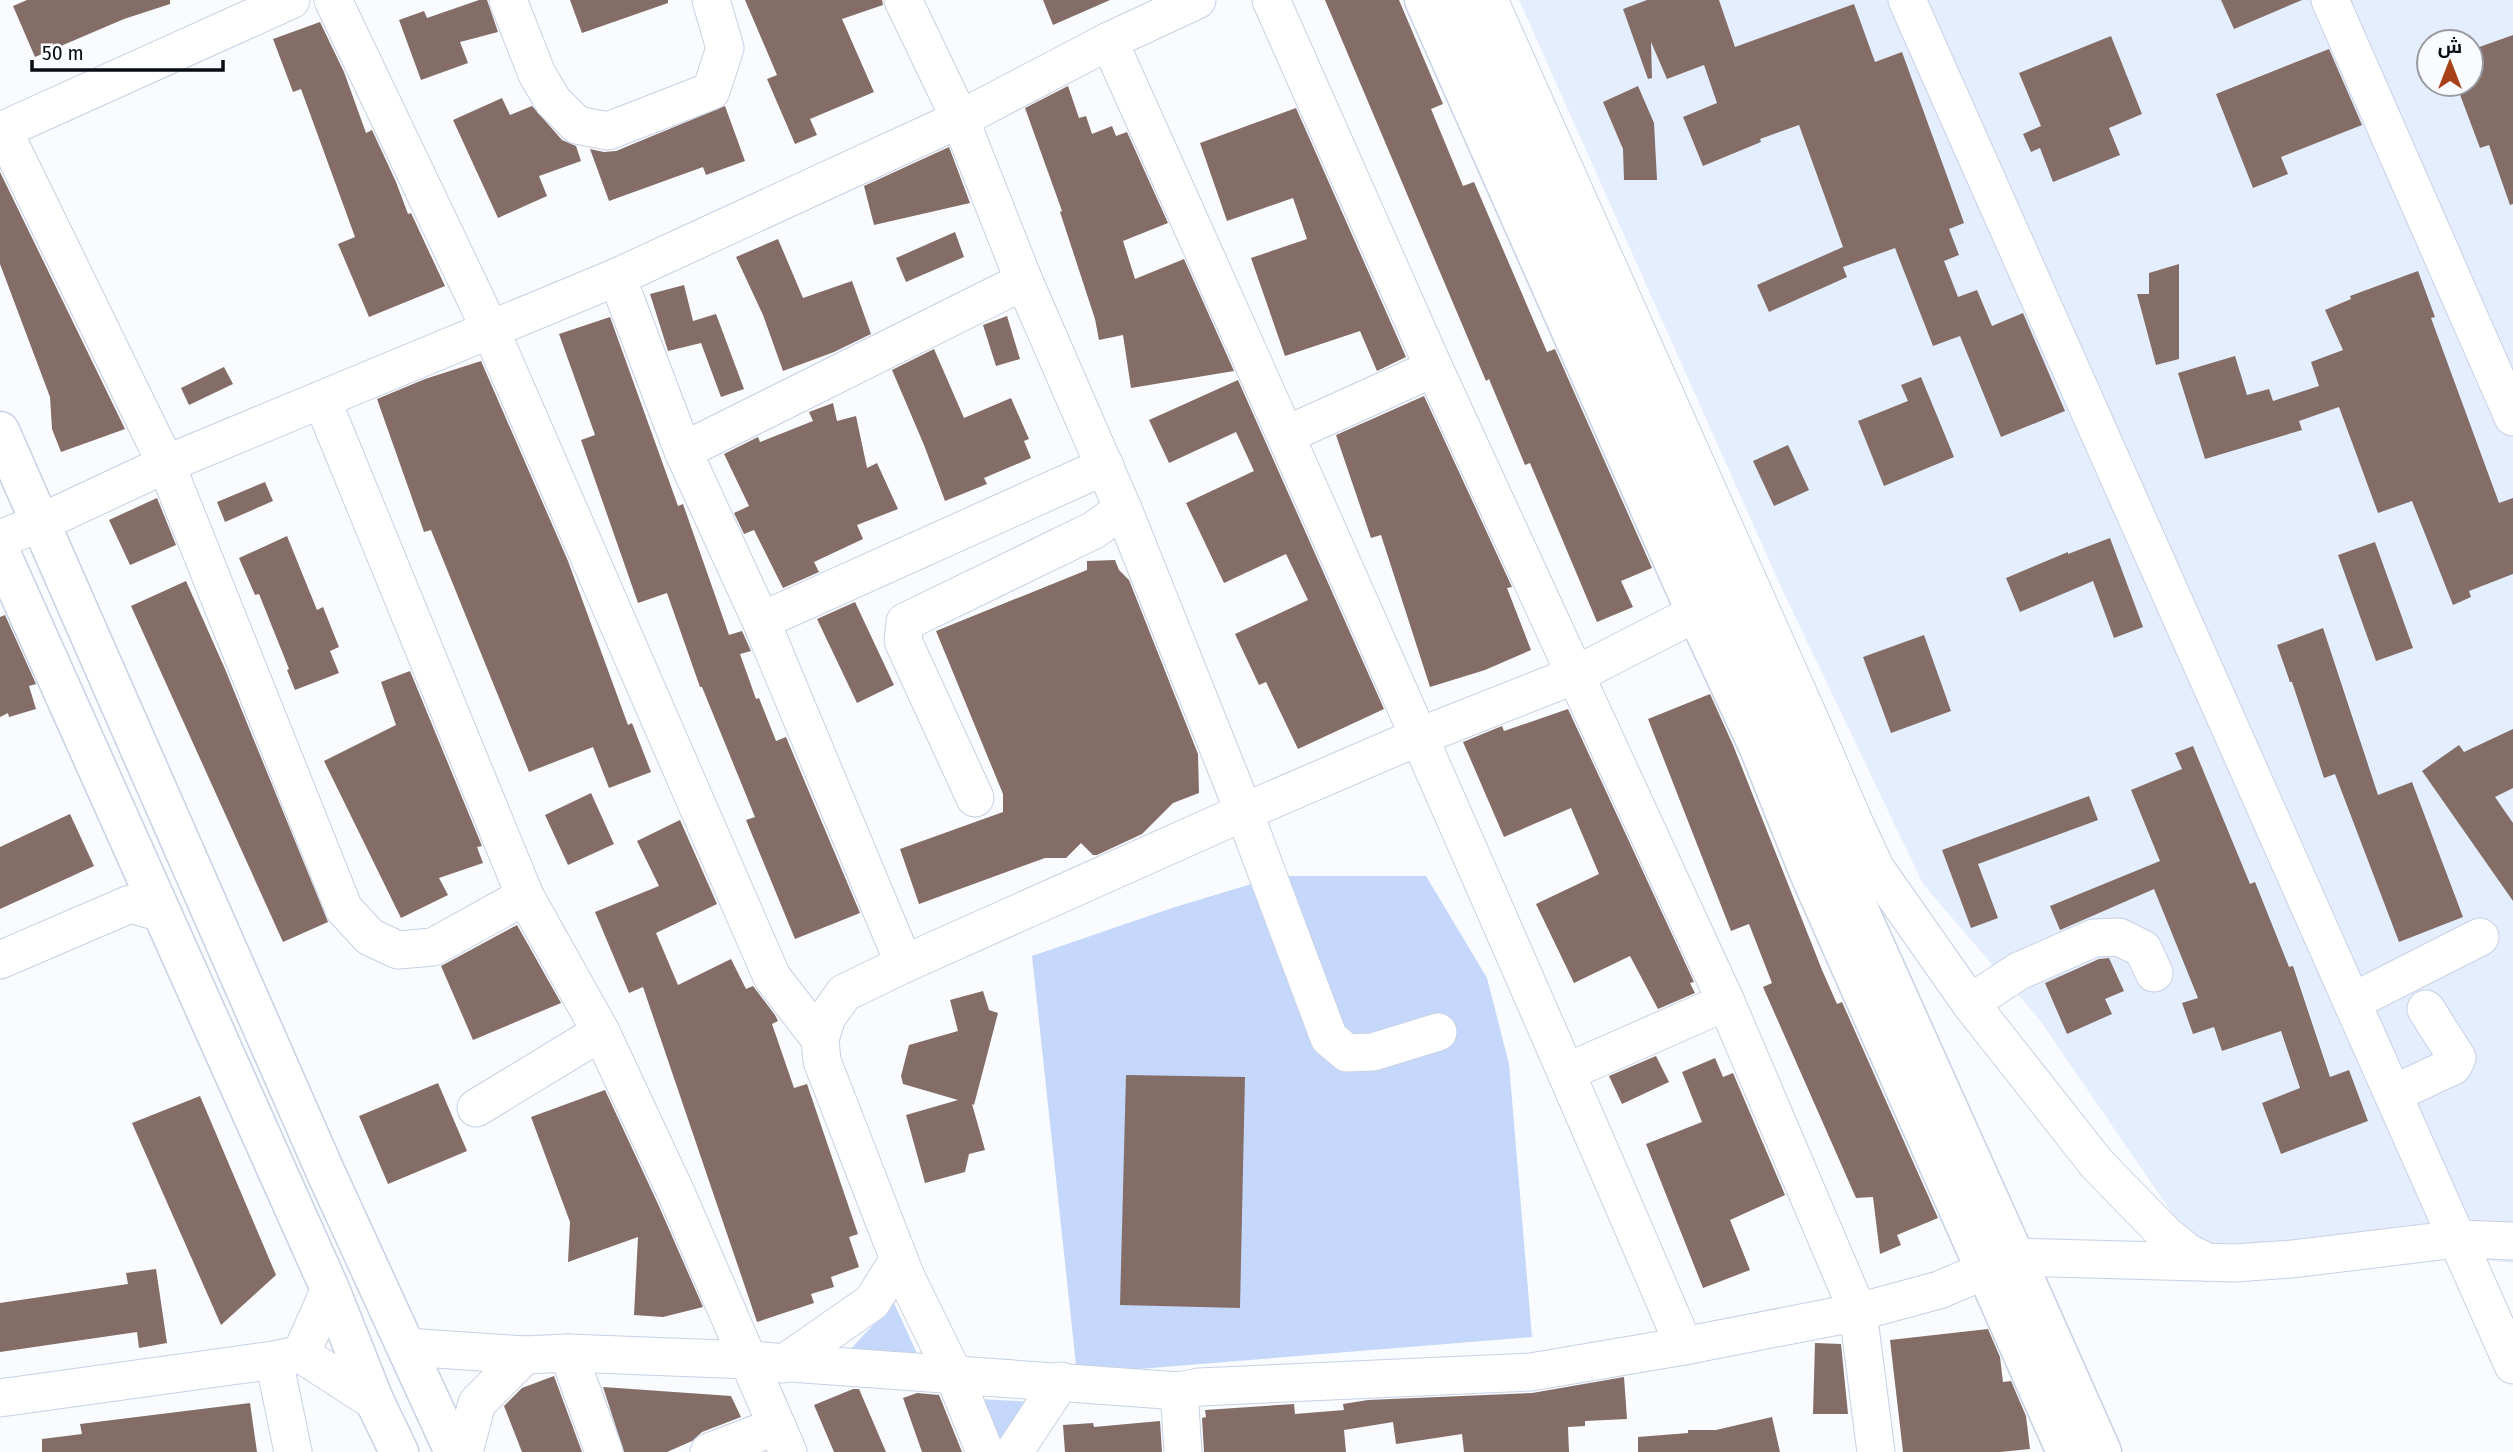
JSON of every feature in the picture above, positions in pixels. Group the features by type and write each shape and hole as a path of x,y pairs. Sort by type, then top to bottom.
{"main road":[{"path":"1424,0 1696,613 1759,748 1809,873 2001,1265 2102,1452"},
{"path":"1460,0 1734,630 2001,1265 2066,1452"},
{"path":"0,431 326,1173 454,1452"},
{"path":"0,551 142,866 146,909 330,1289 399,1452"}],"street":[{"path":"291,0 3,130 166,464 344,909 370,937 398,950 433,947 525,895"},
{"path":"333,0 490,329 772,977 820,1040"},
{"path":"508,0 537,74 553,101 577,125 608,131 711,91 725,48 711,0"},
{"path":"903,0 960,119 1024,281 1123,509 1244,812 1329,1038 1347,1054 1374,1052 1438,1032"},
{"path":"0,539 166,464 617,278 960,119 1109,41 1197,0"},
{"path":"1271,0 1434,368 1726,1002 1858,1312 1876,1452"},
{"path":"1489,0 1876,869 1970,1003 2113,1182 2166,1235 2187,1252 2207,1262"},
{"path":"1907,0 2513,1364"},
{"path":"2330,0 2513,417"},
{"path":"1109,41 1567,1072 1684,1346"},
{"path":"617,278 683,451 761,621 904,964"},
{"path":"683,451 1024,281"},
{"path":"1286,435 1434,368"},
{"path":"322,400 525,895 601,1032 766,1362 783,1439 709,1452"},
{"path":"761,621 1105,466"},
{"path":"975,799 903,640 905,622 1094,530 1123,509"},
{"path":"985,1452 953,1373 899,1259 822,1061 820,1040 827,1017 844,993 1244,812 1418,737 1575,675 1696,613"},
{"path":"0,960 146,909"},
{"path":"1970,1003 2019,971 2094,938 2119,937 2143,949 2154,973"},
{"path":"2352,1002 2480,937"},
{"path":"1567,1072 1726,1002"},
{"path":"2393,1094 2453,1066 2457,1058 2426,1009"},
{"path":"476,1108 601,1032"},
{"path":"406,1347 525,1355 568,1353 766,1362 953,1373 1179,1391 1199,1387 1531,1372 1858,1312 1939,1290 2001,1265 2292,1259 2457,1239 2513,1241"},
{"path":"766,1362 872,1302 899,1259"},
{"path":"293,1452 287,1357 330,1289"},
{"path":"568,1353 604,1452"},
{"path":"464,1452 477,1403 525,1355"},
{"path":"0,1398 287,1357 376,1402"},
{"path":"1014,1452 1061,1381"},
{"path":"1179,1391 1183,1452"}],"shaded area":[{"path":"1519,0 2513,0 2513,1263 2385,1249 2198,1251 2039,1019 1923,884 1782,589"},
{"path":"1278,876 1426,876 1487,978 1509,1064 1532,1337 1077,1374 1032,956 1172,908"},
{"path":"894,1303 920,1360 844,1356"},
{"path":"977,1399 1035,1402 1003,1449"}],"building":[{"path":"27,0 170,0 170,4 124,19 35,57 13,6"},
{"path":"479,0 487,0 498,32 460,42 468,63 421,80 399,20 424,11 427,18"},
{"path":"570,0 668,0 668,3 582,33"},
{"path":"745,0 882,0 883,5 842,19 874,92 810,119 817,135 795,144 767,79 777,75"},
{"path":"1043,0 1110,0 1053,25"},
{"path":"1325,0 1399,0 1443,104 1431,109 1463,186 1474,182 1547,352 1555,349 1652,568 1621,581 1633,607 1597,622 1530,463 1525,465 1489,379 1486,381"},
{"path":"1647,0 1719,0 1735,47 1854,4 1875,62 1902,52 1964,223 1949,229 1959,255 1944,261 1958,297 1977,290 1992,326 2023,313 2065,411 2001,437 1960,336 1933,346 1895,248 1843,267 1847,277 1769,312 1757,285 1843,247 1799,125 1760,139 1761,142 1703,166 1683,117 1717,103 1704,65 1667,79 1651,42 1652,78 1648,79 1623,9"},
{"path":"2221,0 2302,0 2234,29"},
{"path":"320,22 344,72 366,133 372,130 408,214 411,213 445,286 369,317 338,244 355,237 301,89 293,92 273,39"},
{"path":"2513,35 2513,204 2510,205 2489,145 2480,148 2461,98 2485,98 2485,45"},
{"path":"2111,36 2142,114 2109,128 2120,155 2053,182 2040,148 2031,152 2023,134 2041,126 2019,73"},
{"path":"2329,49 2362,125 2281,157 2288,174 2253,188 2216,94"},
{"path":"1068,86 1079,118 1086,116 1092,134 1112,126 1116,136 1127,132 1168,223 1123,241 1135,279 1184,259 1234,371 1131,388 1123,335 1099,340 1095,319 1060,212 1062,211 1025,108"},
{"path":"1638,86 1654,123 1657,180 1624,180 1623,149 1603,102"},
{"path":"502,98 510,115 532,106 562,140 576,146 581,161 539,176 547,196 498,218 453,120"},
{"path":"725,106 745,161 706,175 703,167 609,201 590,149 616,151"},
{"path":"1296,108 1406,357 1377,371 1360,331 1285,356 1251,258 1307,239 1293,198 1227,221 1200,143"},
{"path":"949,147 970,203 874,225 864,186"},
{"path":"0,172 125,429 61,452 52,429 50,397 0,264"},
{"path":"955,232 964,257 906,282 896,258"},
{"path":"778,239 803,298 852,281 871,334 834,352 783,371 763,315 736,257"},
{"path":"2179,264 2179,359 2156,365 2137,294 2149,294 2149,273"},
{"path":"2418,271 2435,317 2431,318 2499,503 2513,498 2513,574 2469,591 2471,597 2453,605 2412,501 2378,513 2339,407 2299,421 2302,430 2205,459 2178,373 2235,356 2247,395 2269,389 2273,401 2319,386 2311,362 2343,350 2325,310 2351,299 2350,296"},
{"path":"684,285 693,321 716,314 744,389 721,397 701,343 668,351 650,294"},
{"path":"1007,316 1020,359 996,366 983,325"},
{"path":"610,317 678,506 683,504 729,635 742,631 751,651 740,654 756,699 759,698 776,741 786,737 860,913 795,939 746,820 755,817 700,687 667,593 638,603 581,440 595,435 559,334"},
{"path":"934,349 964,418 1011,398 1029,439 1024,441 1031,458 984,478 987,484 945,501 892,370"},
{"path":"481,361 568,561 628,725 632,723 651,772 609,788 593,747 529,772 431,530 424,532 377,399 425,379"},
{"path":"224,367 233,384 189,405 181,388"},
{"path":"1921,377 1954,457 1884,486 1858,421 1908,401 1901,385"},
{"path":"1238,380 1384,709 1298,749 1266,682 1259,685 1235,634 1308,600 1286,554 1224,583 1186,503 1254,471 1236,432 1169,463 1149,420"},
{"path":"1424,396 1512,587 1507,588 1531,650 1485,670 1430,687 1381,535 1371,538 1336,435"},
{"path":"833,403 837,421 856,416 867,468 877,463 898,509 857,525 863,539 814,562 819,572 783,588 754,530 744,534 734,513 749,506 724,454 758,437 760,442 813,421 809,412"},
{"path":"1788,445 1809,490 1774,506 1753,461"},
{"path":"265,482 273,501 225,522 217,502"},
{"path":"157,498 176,545 130,565 109,520"},
{"path":"287,536 317,610 323,607 339,647 330,651 339,673 295,690 259,594 255,595 239,558"},
{"path":"2110,538 2143,627 2114,638 2093,581 2020,612 2006,578"},
{"path":"2375,542 2413,648 2376,661 2338,555"},
{"path":"1115,560 1119,570 1129,580 1198,754 1199,793 1173,803 1142,834 1097,855 1093,855 1081,843 1066,858 1045,858 919,904 900,849 1003,812 1003,794 936,631 1087,570 1087,561"},
{"path":"186,581 225,669 328,922 283,942 131,606"},
{"path":"855,602 894,685 857,703 817,619"},
{"path":"5,615 36,684 29,686 36,709 9,717 8,713 0,717 0,617"},
{"path":"2323,628 2378,795 2412,782 2463,917 2399,942 2335,774 2324,778 2277,645"},
{"path":"1924,635 1951,711 1891,733 1863,657"},
{"path":"410,671 482,846 477,847 483,863 439,878 448,895 401,918 324,761 396,725 381,682"},
{"path":"1710,694 1733,745 1822,970 1837,1004 1842,1002 1938,1218 1897,1235 1901,1245 1880,1254 1873,1197 1856,1198 1763,987 1772,983 1749,924 1731,931 1648,719"},
{"path":"1568,709 1694,982 1690,983 1695,993 1658,1009 1630,956 1574,983 1536,904 1599,874 1571,808 1504,837 1463,742 1502,726 1504,731"},
{"path":"2513,729 2513,788 2495,797 2513,823 2513,901 2422,771 2459,745 2464,752"},
{"path":"2193,746 2250,884 2255,882 2289,967 2293,966 2330,1077 2349,1070 2368,1121 2281,1154 2262,1103 2300,1088 2281,1031 2222,1051 2214,1027 2193,1034 2182,1003 2198,998 2154,889 2060,930 2050,906 2160,861 2131,790 2182,769 2175,753"},
{"path":"591,793 614,844 568,865 545,815"},
{"path":"2089,796 2098,820 1978,864 1998,918 1971,928 1942,850"},
{"path":"70,814 94,866 0,909 0,847"},
{"path":"680,820 717,904 656,933 678,985 731,959 746,989 753,986 775,1015 778,1021 772,1024 794,1088 807,1084 858,1234 849,1237 859,1267 831,1277 834,1287 811,1294 814,1303 757,1322 643,987 629,993 595,912 659,886 637,841"},
{"path":"517,925 561,1003 473,1040 441,966"},
{"path":"2109,958 2124,991 2105,999 2112,1014 2067,1034 2045,983 2099,959"},
{"path":"983,991 989,1010 998,1013 974,1105 972,1104 985,1150 969,1154 965,1172 925,1183 906,1115 958,1100 903,1084 901,1076 909,1045 958,1031 950,1000"},
{"path":"1656,1056 1669,1082 1622,1104 1609,1076"},
{"path":"1715,1058 1723,1077 1733,1073 1785,1195 1730,1220 1750,1270 1703,1288 1646,1144 1702,1122 1682,1072"},
{"path":"1126,1075 1245,1077 1240,1308 1120,1305"},
{"path":"438,1083 467,1151 388,1184 359,1116"},
{"path":"605,1090 703,1307 663,1317 634,1315 638,1237 568,1262 570,1222 531,1117"},
{"path":"200,1096 276,1275 221,1325 132,1123"},
{"path":"156,1269 167,1343 139,1348 137,1332 0,1352 0,1303 128,1284 126,1273"},
{"path":"1988,1329 2000,1357 2003,1382 2011,1381 2026,1416 2030,1449 2000,1452 1903,1452 1890,1340"},
{"path":"1815,1343 1841,1344 1848,1414 1813,1414"},
{"path":"554,1376 582,1452 522,1452 504,1406 522,1388"},
{"path":"1624,1377 1627,1419 1585,1421 1585,1426 1568,1427 1569,1452 1464,1452 1462,1434 1396,1444 1393,1422 1344,1430 1346,1452 1204,1452 1202,1418 1206,1417 1205,1410 1294,1404 1295,1414 1344,1410 1343,1404 1368,1400 1532,1393"},
{"path":"603,1387 731,1396 741,1417 702,1432 692,1441 667,1452 624,1452"},
{"path":"859,1389 886,1452 834,1452 814,1405"},
{"path":"917,1393 939,1395 962,1452 922,1452 903,1398"},
{"path":"250,1403 257,1452 42,1452 42,1439 82,1434 80,1424"},
{"path":"1772,1417 1780,1452 1638,1452 1638,1437 1688,1433 1688,1430 1716,1430"},
{"path":"1160,1421 1162,1452 1065,1452 1063,1425 1093,1423 1094,1427"}]}
